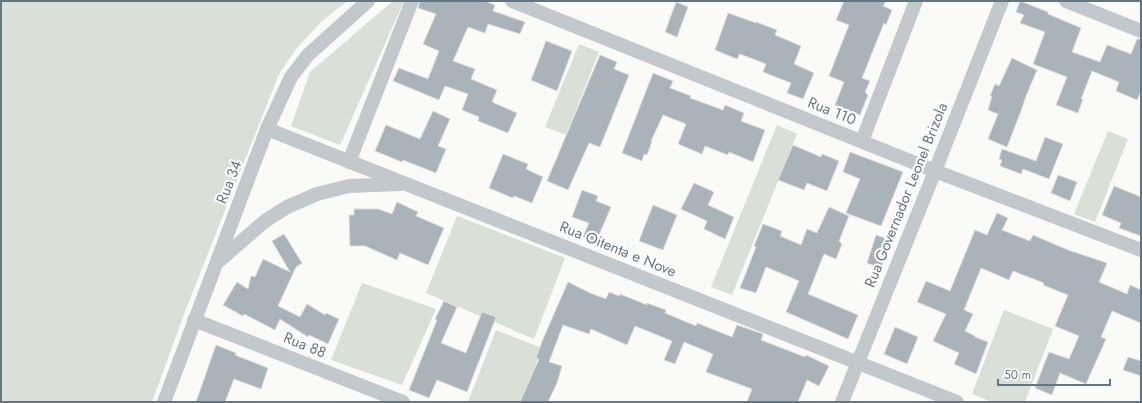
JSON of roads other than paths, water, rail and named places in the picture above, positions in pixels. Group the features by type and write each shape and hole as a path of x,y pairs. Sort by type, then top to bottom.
{"street":[{"name":"Rua 34","path":"164,402 267,129 291,77 308,55 368,1"},
{"path":"349,162 412,1"},
{"name":"Rua 110","path":"512,1 935,171 1141,250"},
{"path":"862,141 916,1"},
{"name":"Rua Governador Leonel Brizola","path":"842,402 1002,1"},
{"path":"1066,1 1141,31"},
{"name":"Rua Oitenta e Nove","path":"267,129 957,402"},
{"path":"216,264 265,221 286,207 317,194 349,186 407,184"},
{"name":"Rua 88","path":"194,320 403,402"}]}
